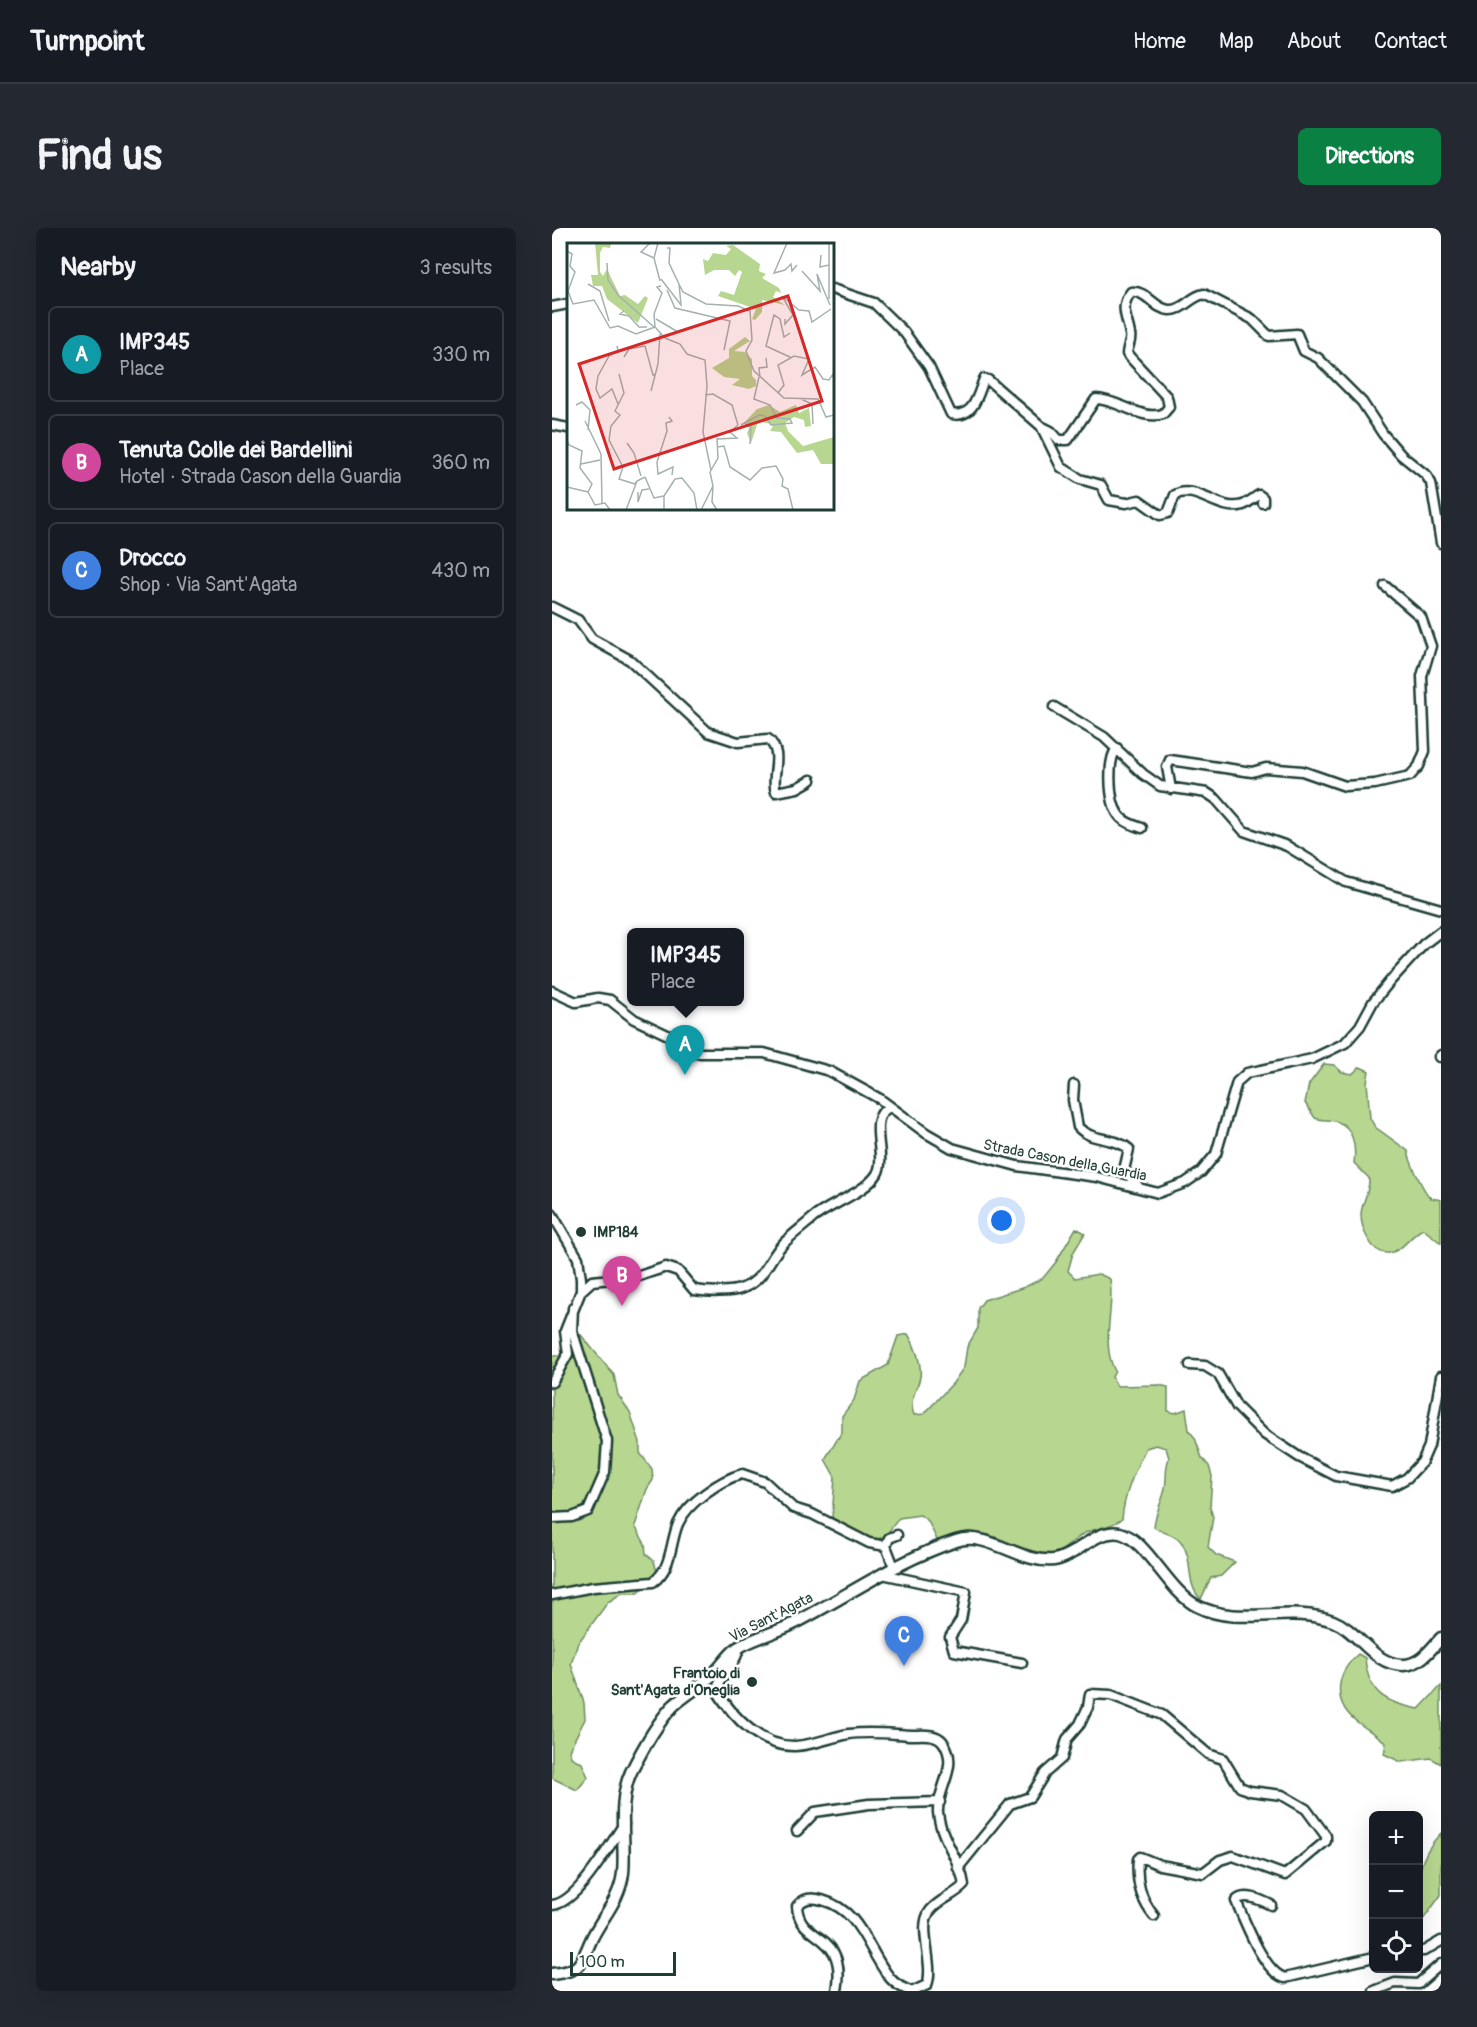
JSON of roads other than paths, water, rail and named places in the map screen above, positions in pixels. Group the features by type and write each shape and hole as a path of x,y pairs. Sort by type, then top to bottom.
{"street":[{"path":"834,290 874,303 897,325 929,367 951,414 959,415 970,409 976,401 984,379 1006,393 1041,426 1061,467 1080,479 1101,485 1106,496 1112,501 1126,503 1139,500 1160,515 1168,513 1175,495 1179,493 1198,494 1219,504 1240,506 1259,495 1263,498 1263,503"},
{"path":"1041,426 1051,430 1059,440 1068,440 1096,399 1108,400 1154,416 1165,412 1169,407 1167,397 1126,354 1131,340 1123,307 1125,299 1131,292 1137,291 1164,309 1171,310 1204,294 1252,319 1269,336 1297,334 1304,351 1318,358 1362,402 1383,434 1431,483 1441,543"},
{"path":"552,307 567,304"},
{"path":"552,425 567,428"},
{"path":"1171,789 1167,767 1170,760 1252,772 1266,768 1302,771 1345,786 1375,784 1410,776 1416,770 1425,751 1422,676 1431,646 1421,617 1385,586"},
{"path":"552,607 578,620 592,639 630,660 708,732 738,742 768,739 771,741 777,760 776,792 797,788 811,780"},
{"path":"1054,706 1104,737 1149,779 1171,789 1207,793 1226,808 1244,831 1287,846 1346,882 1441,909"},
{"path":"1117,748 1111,760 1114,807 1126,822 1142,828"},
{"name":"Strada Cason della Guardia","path":"552,991 576,1002 598,998 610,1000 634,1019 667,1035 694,1053 764,1053 829,1071 890,1107 952,1148 1026,1167 1097,1177 1158,1193 1201,1172 1216,1154 1237,1082 1247,1073 1312,1059 1345,1043 1360,1026 1373,1002 1391,980 1424,944 1441,931"},
{"path":"1074,1085 1073,1100 1078,1127 1089,1136 1112,1141 1128,1149 1124,1170 1138,1187"},
{"path":"580,1291 592,1281 639,1276 666,1267 678,1271 694,1290 736,1290 745,1287 763,1275 784,1243 816,1216 865,1186 877,1174 881,1154 878,1128 882,1113 890,1107"},
{"path":"552,1214 578,1258 580,1291 565,1331 568,1354 552,1382"},
{"path":"552,1518 572,1517 588,1511 597,1497 605,1472 607,1442 572,1330 573,1308"},
{"path":"1190,1365 1205,1366 1218,1374 1237,1407 1264,1434 1299,1457 1336,1476 1392,1486 1407,1478 1422,1462 1429,1446 1441,1376"},
{"path":"552,1595 593,1587 653,1582 666,1567 677,1524 686,1510 742,1474 765,1482 793,1508 812,1514 869,1543 886,1546"},
{"name":"Via Sant'Agata","path":"552,1974 575,1970 581,1964 592,1939 616,1898 623,1875 624,1824 630,1776 659,1724 673,1707 708,1679 738,1647 797,1623 894,1567 964,1538 977,1539 1037,1559 1054,1560 1070,1556 1090,1541 1108,1534 1121,1533 1140,1548 1184,1597 1216,1613 1239,1617 1292,1613 1323,1618 1347,1629 1376,1655 1403,1665 1420,1659 1441,1638"},
{"path":"894,1567 886,1546 890,1538 897,1535"},
{"path":"882,1574 966,1592 961,1620 950,1637 954,1651 1022,1663"},
{"path":"738,1647 738,1656 718,1680 717,1691 731,1711 754,1732 773,1742 795,1746 849,1734 877,1732 933,1736 943,1742 950,1763 938,1811 942,1830 964,1885 939,1901 927,1916 927,1952 931,1974 927,1985 912,1991 890,1978 860,1925 844,1910 822,1900 803,1900 797,1906 800,1919 806,1927 829,1942 839,1961 837,1991"},
{"path":"958,1868 1010,1804 1030,1797 1045,1773 1062,1758 1066,1739 1080,1724 1088,1707 1090,1694 1111,1695 1162,1715 1208,1754 1223,1759 1240,1787 1250,1791 1282,1795 1293,1800 1306,1809 1326,1836 1326,1841 1320,1848 1285,1875 1233,1856 1220,1860 1203,1873 1160,1866 1140,1857 1137,1871 1142,1901 1154,1916"},
{"path":"797,1831 815,1812 869,1803 940,1802"},
{"name":"Via Sant'Agata","path":"552,1905 569,1898 581,1886 624,1824"},
{"path":"1271,1905 1259,1899 1243,1897 1236,1901 1253,1938 1276,1975 1285,1978 1369,1958"},
{"path":"1423,1949 1441,1941"},
{"path":"1374,1991 1388,1984 1418,1984 1441,1964"}],"place":[{"name":"IMP345","path":"685,1075"},
{"name":"IMP184","path":"581,1232"},
{"name":"Tenuta Colle dei Bardellini","path":"622,1306"},
{"name":"Drocco","path":"904,1666"},
{"name":"Frantoio di Sant'Agata d'Oneglia","path":"752,1682"}]}
